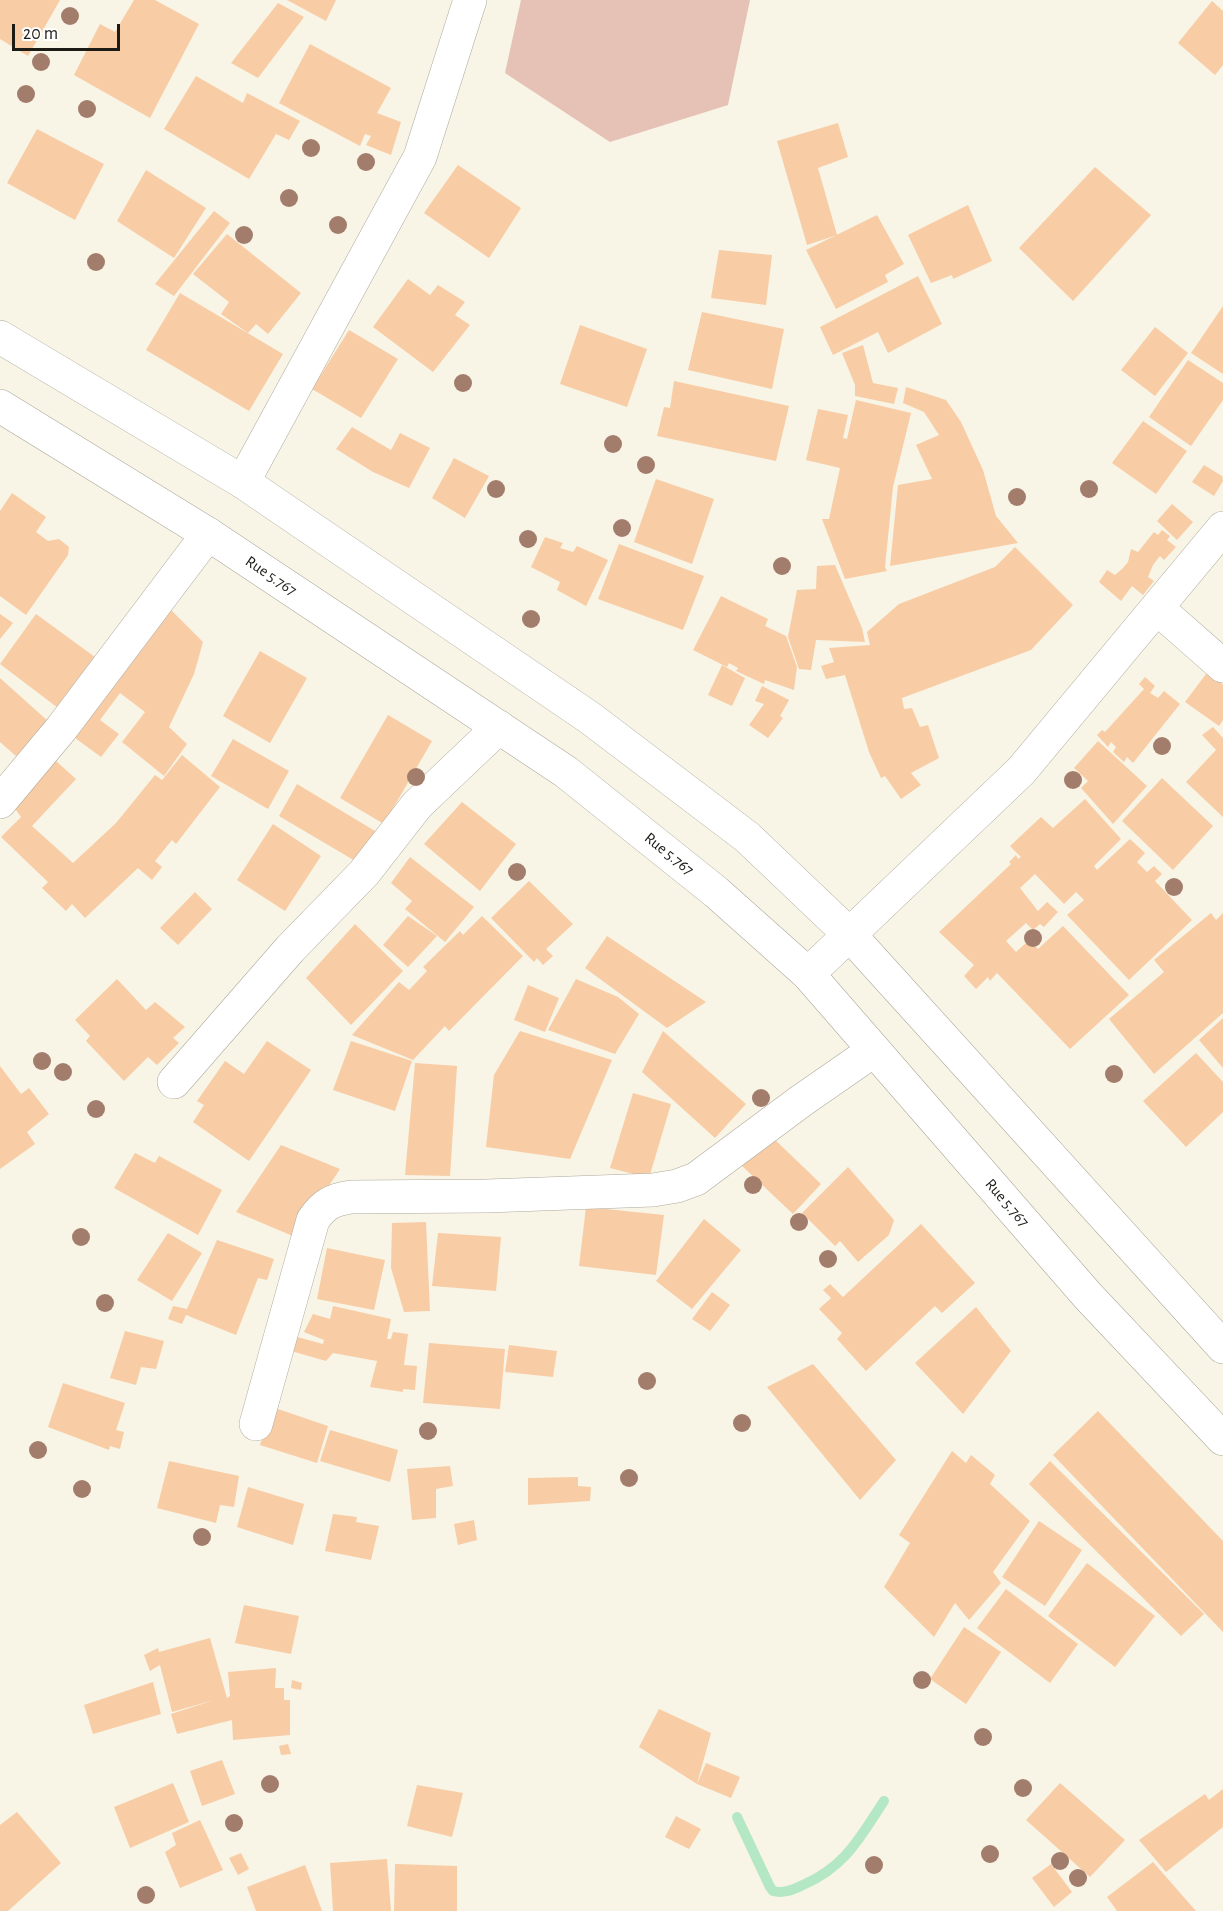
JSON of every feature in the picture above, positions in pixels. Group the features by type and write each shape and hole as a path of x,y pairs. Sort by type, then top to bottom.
{"main road":[{"path":"243,482 415,167 470,0"},
{"path":"0,337 243,482 590,718 747,837 849,934 1223,1347"},
{"name":"Rue 5.767","path":"0,406 208,534 567,772 716,892 808,974 1089,1296 1223,1439"},
{"path":"808,974 1022,771 1223,528"},
{"path":"0,802 61,729 208,534"},
{"path":"1157,608 1223,666"},
{"path":"174,1082 290,950 364,873 417,805 498,727"},
{"path":"256,1424 313,1220 323,1206 335,1200 351,1197 487,1196 653,1190 677,1186 696,1179 873,1051"}],"shaded area":[{"path":"521,0 750,0 728,105 610,142 505,73"}],"building":[{"path":"0,0 60,0 28,56 0,39"},
{"path":"134,0 155,0 199,24 150,118 74,75 100,24 115,32"},
{"path":"287,0 336,0 326,21"},
{"path":"1212,1 1223,11 1223,65 1215,75 1178,43"},
{"path":"278,3 304,17 258,78 231,63"},
{"path":"310,44 391,88 377,113 401,122 391,155 366,145 371,136 365,134 360,146 279,103"},
{"path":"196,76 243,103 247,93 300,121 289,140 276,134 249,179 164,129"},
{"path":"838,123 848,157 818,168 837,235 807,245 777,141"},
{"path":"37,129 104,164 75,220 7,183"},
{"path":"458,165 521,208 489,258 424,213"},
{"path":"1095,167 1151,215 1073,301 1019,248"},
{"path":"146,170 206,208 174,258 117,221"},
{"path":"968,205 992,261 953,279 952,275 931,283 908,235"},
{"path":"214,211 230,223 174,296 155,284"},
{"path":"877,215 904,264 885,275 888,282 836,309 806,250"},
{"path":"227,234 301,293 268,334 256,324 248,333 221,314 229,302 193,274"},
{"path":"719,250 772,255 766,305 711,298"},
{"path":"918,276 942,324 888,353 878,332 833,355 820,327"},
{"path":"408,279 430,295 438,285 465,302 455,315 470,325 433,372 373,327"},
{"path":"180,293 283,354 249,411 146,350"},
{"path":"1223,306 1223,374 1191,353"},
{"path":"702,312 784,329 772,389 688,370"},
{"path":"580,325 647,349 627,407 560,384"},
{"path":"1155,327 1188,353 1155,396 1121,370"},
{"path":"349,330 398,359 361,418 312,389"},
{"path":"863,345 873,383 898,388 894,404 855,396 855,385 842,353"},
{"path":"1188,360 1223,383 1223,400 1191,446 1149,417"},
{"path":"674,381 789,406 776,461 657,436 664,407 670,408"},
{"path":"906,387 946,400 961,422 983,470 996,516 1018,543 890,566 898,485 932,479 916,445 939,435 924,412 903,403"},
{"path":"856,400 911,413 893,487 885,567 887,571 845,579 822,519 829,519 840,468 806,460 818,409 848,415 843,438 847,439"},
{"path":"1143,421 1187,451 1156,494 1112,463"},
{"path":"352,427 391,450 400,433 430,448 409,488 373,472 336,449"},
{"path":"454,458 489,476 465,518 432,498"},
{"path":"1204,465 1222,476 1223,481 1214,496 1192,482"},
{"path":"656,479 714,499 692,564 634,542"},
{"path":"12,493 46,517 36,532 48,541 59,539 69,547 68,555 26,615 0,596 0,511"},
{"path":"1172,504 1193,522 1177,540 1157,521"},
{"path":"1162,530 1170,536 1167,540 1176,547 1164,560 1160,556 1153,565 1148,577 1154,581 1143,595 1132,586 1121,601 1099,582 1107,570 1115,575 1122,569 1128,562 1131,549 1138,552 1154,532 1158,535"},
{"path":"545,537 563,543 560,548 573,552 577,546 608,560 586,606 557,590 560,582 531,567"},
{"path":"619,544 704,576 683,630 598,599"},
{"path":"1015,547 1073,605 1031,650 902,698 904,709 912,708 920,727 928,725 939,758 911,773 921,785 901,799 885,776 881,778 869,752 845,675 826,679 821,666 834,662 829,648 870,645 867,632 899,604 995,567"},
{"path":"835,565 862,628 865,642 816,640 811,670 799,669 788,637 797,590 816,589 817,566"},
{"path":"721,596 768,619 765,626 786,636 797,667 794,690 765,680 764,684 736,671 738,668 729,663 727,667 693,650"},
{"path":"171,610 203,642 194,674 169,727 187,744 164,776 122,742 145,712 120,693 100,720 119,734 101,757 71,735 132,647"},
{"path":"0,614 13,623 0,639"},
{"path":"36,614 99,660 62,711 0,664"},
{"path":"260,651 307,678 270,743 223,716"},
{"path":"722,665 745,678 732,706 708,695"},
{"path":"1209,670 1223,685 1223,720 1219,726 1185,702"},
{"path":"1145,677 1155,686 1150,693 1158,698 1164,691 1180,704 1133,763 1127,757 1124,762 1113,752 1116,747 1111,742 1108,747 1097,735 1102,730 1105,732 1144,689 1139,684"},
{"path":"0,678 49,722 17,757 0,742"},
{"path":"762,686 789,700 780,716 783,718 768,738 749,725 764,704 755,701"},
{"path":"388,715 432,741 384,824 340,798"},
{"path":"1213,727 1223,738 1223,817 1186,782 1216,750 1202,735"},
{"path":"233,739 289,771 268,809 211,776"},
{"path":"1098,741 1147,786 1113,824 1081,788 1088,781 1074,768"},
{"path":"182,755 220,787 176,844 172,840 155,861 162,867 152,880 138,868 85,918 72,904 66,911 42,888 48,882 1,837 21,817 13,806 56,761 76,779 32,826 73,863 116,823 155,775 162,780"},
{"path":"1162,778 1213,826 1173,870 1122,821"},
{"path":"297,784 380,834 362,865 279,816"},
{"path":"1085,799 1121,839 1094,866 1097,870 1130,839 1145,853 1137,862 1147,872 1154,866 1162,874 1155,881 1192,920 1129,980 1067,915 1084,900 1076,892 1064,904 1035,874 1020,888 1038,911 1047,902 1058,912 1044,927 1040,924 1033,930 1026,923 1006,941 1016,952 1029,940 1038,949 1063,926 1129,995 1070,1049 997,973 990,981 988,977 976,989 964,976 974,965 939,932 1011,864 1009,862 1016,855 1018,859 1021,857 1010,846 1041,817 1053,828"},
{"path":"462,802 516,844 480,891 424,844"},
{"path":"273,824 321,856 285,911 237,880"},
{"path":"410,857 474,907 445,942 405,909 412,901 391,883"},
{"path":"529,881 573,924 546,949 553,956 543,965 537,958 534,962 491,918"},
{"path":"195,892 212,909 178,945 160,928"},
{"path":"1211,913 1216,920 1223,913 1223,1013 1154,1074 1109,1019 1164,972 1154,960"},
{"path":"408,916 437,936 408,967 383,945"},
{"path":"482,916 523,956 449,1031 445,1026 413,1060 352,1035 399,982 409,990 427,971 423,967 460,931 463,935"},
{"path":"355,924 403,971 351,1025 306,978"},
{"path":"607,936 706,1002 667,1028 585,968"},
{"path":"117,979 146,1010 155,1002 185,1027 173,1038 179,1043 157,1065 148,1057 124,1081 86,1041 90,1036 75,1020"},
{"path":"576,979 618,997 639,1014 615,1054 548,1030"},
{"path":"528,985 559,998 545,1032 514,1020"},
{"path":"1223,1018 1223,1068 1199,1040"},
{"path":"520,1031 612,1060 570,1159 486,1147 494,1075"},
{"path":"663,1031 746,1104 715,1138 642,1072"},
{"path":"267,1041 311,1070 249,1161 193,1122 204,1105 197,1101 225,1061 244,1074"},
{"path":"351,1041 412,1061 395,1111 333,1090"},
{"path":"1196,1053 1223,1082 1223,1112 1186,1147 1143,1101"},
{"path":"415,1063 457,1066 450,1176 405,1175"},
{"path":"0,1066 21,1094 29,1088 49,1114 27,1132 35,1144 0,1169"},
{"path":"633,1093 671,1104 649,1178 610,1168"},
{"path":"769,1134 821,1184 793,1214 740,1164"},
{"path":"281,1145 340,1169 295,1237 236,1212"},
{"path":"135,1153 155,1163 159,1156 222,1190 198,1235 114,1188"},
{"path":"848,1167 894,1220 889,1235 858,1262 840,1241 835,1246 802,1213"},
{"path":"586,1207 664,1215 656,1275 579,1266"},
{"path":"704,1219 741,1250 692,1309 656,1281"},
{"path":"426,1222 430,1311 404,1312 391,1268 392,1223"},
{"path":"921,1224 975,1283 942,1313 935,1306 866,1371 837,1339 842,1333 819,1309 831,1298 823,1290 830,1284 843,1297"},
{"path":"168,1233 202,1253 172,1301 137,1280"},
{"path":"438,1233 501,1237 496,1291 432,1286"},
{"path":"217,1240 274,1259 267,1280 258,1278 236,1335 186,1315 182,1324 168,1319 173,1306 187,1309"},
{"path":"327,1248 385,1260 374,1310 317,1299"},
{"path":"712,1292 730,1305 710,1331 692,1319"},
{"path":"333,1306 391,1319 387,1339 391,1339 393,1332 408,1334 404,1365 417,1366 415,1390 403,1389 403,1392 370,1387 377,1361 333,1353 326,1361 284,1349 290,1335 323,1344 324,1340 304,1332 313,1314 330,1319"},
{"path":"976,1307 1011,1351 963,1414 915,1363"},
{"path":"125,1331 164,1341 156,1369 141,1367 136,1385 110,1378"},
{"path":"429,1343 505,1349 500,1409 423,1403"},
{"path":"509,1345 557,1351 553,1377 505,1372"},
{"path":"813,1364 896,1460 860,1500 767,1387"},
{"path":"63,1383 125,1403 116,1430 124,1432 120,1449 110,1446 109,1450 48,1427"},
{"path":"272,1407 328,1426 317,1463 260,1445"},
{"path":"1098,1411 1223,1541 1223,1632 1053,1455"},
{"path":"330,1430 398,1450 390,1482 320,1461"},
{"path":"952,1451 966,1463 971,1455 995,1475 990,1484 1030,1521 993,1572 1001,1583 969,1620 955,1603 934,1637 884,1587 910,1543 899,1535"},
{"path":"169,1461 239,1476 234,1507 220,1505 216,1523 157,1508"},
{"path":"1050,1461 1204,1614 1181,1636 1029,1484"},
{"path":"450,1466 453,1486 436,1489 436,1518 412,1520 407,1469"},
{"path":"578,1477 578,1486 591,1487 590,1501 528,1505 528,1478"},
{"path":"248,1487 304,1504 293,1545 237,1527"},
{"path":"333,1514 357,1517 356,1522 379,1526 371,1560 325,1551"},
{"path":"474,1520 477,1540 458,1545 454,1524"},
{"path":"1039,1521 1082,1550 1045,1606 1002,1577"},
{"path":"1087,1563 1155,1616 1115,1667 1048,1616"},
{"path":"1006,1589 1078,1644 1050,1683 977,1628"},
{"path":"244,1605 299,1616 291,1654 235,1643"},
{"path":"964,1627 1001,1652 966,1704 930,1679"},
{"path":"210,1638 227,1698 230,1696 228,1672 276,1668 275,1688 284,1688 284,1700 290,1700 290,1735 233,1740 232,1720 177,1734 171,1714 214,1700 172,1712 160,1665 150,1671 144,1655 158,1648 159,1652"},
{"path":"292,1680 302,1683 301,1690 291,1688"},
{"path":"153,1682 161,1714 93,1734 84,1705"},
{"path":"659,1709 711,1733 697,1784 639,1747"},
{"path":"288,1744 291,1754 281,1755 279,1746"},
{"path":"222,1760 235,1794 202,1806 190,1771"},
{"path":"706,1763 740,1777 731,1798 697,1784"},
{"path":"173,1783 189,1822 130,1848 114,1807"},
{"path":"1060,1783 1125,1840 1090,1877 1026,1820"},
{"path":"417,1785 463,1793 452,1837 407,1826"},
{"path":"1223,1789 1223,1827 1166,1872 1139,1840 1205,1794 1209,1800"},
{"path":"17,1812 61,1863 8,1911 0,1911 0,1825"},
{"path":"676,1816 701,1829 689,1849 665,1837"},
{"path":"200,1820 223,1870 180,1888 165,1852 176,1845 172,1833"},
{"path":"241,1853 249,1869 238,1875 229,1858"},
{"path":"387,1859 391,1911 333,1911 330,1863"},
{"path":"1153,1862 1196,1911 1117,1911 1107,1897"},
{"path":"395,1864 457,1866 457,1911 394,1911"},
{"path":"1051,1864 1072,1892 1054,1907 1032,1878"},
{"path":"305,1865 322,1911 256,1911 247,1887"}],"waterway":[{"path":"737,1817 770,1887 773,1891 782,1892 819,1877 842,1859 884,1801"}]}
